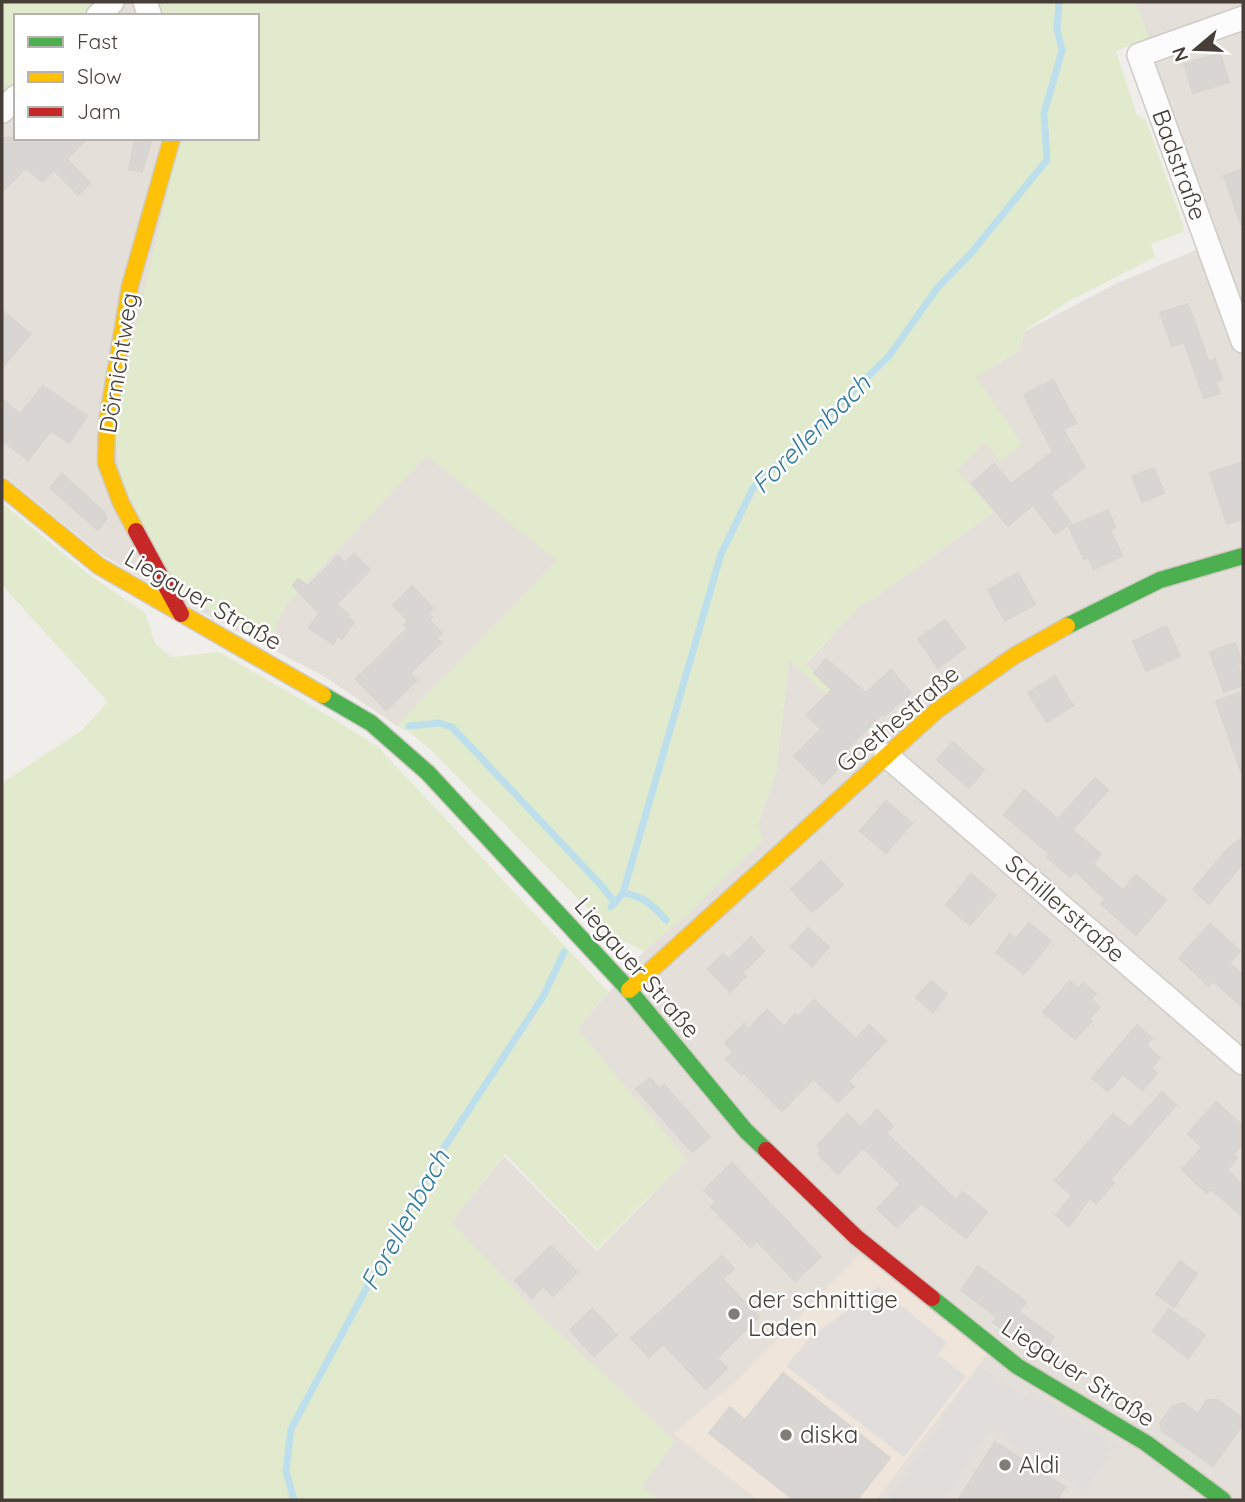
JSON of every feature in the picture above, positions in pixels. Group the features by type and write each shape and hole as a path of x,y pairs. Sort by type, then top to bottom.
{"main road":[{"name":"Dörnichtweg","path":"171,140 130,286 107,422 106,463 121,503 183,616"},
{"name":"Liegauer Straße","path":"2,487 99,566 371,723 428,773 629,990 746,1131 881,1258 1017,1366 1146,1443 1223,1500"},
{"name":"Goethestraße","path":"629,990 936,711 1014,656 1084,616 1160,580 1243,556"}],"street":[{"name":"Badstraße","path":"1243,18 1139,54 1243,341"},
{"name":"Schillerstraße","path":"886,755 1243,1063"}],"shaded area":[{"path":"102,2 154,2 158,14 89,14"},
{"path":"1135,2 1243,2 1243,1500 659,1500 641,1486 675,1441 536,1312 451,1222 504,1156 597,1251 686,1160 577,1029 644,951 690,912 758,824 776,772 789,659 877,740 883,733 805,665 862,603 869,602 992,513 957,470 985,442 1021,444 975,377 1020,350 1024,332 1115,284 1208,245 1135,44 1148,38"},
{"path":"14,88 14,140 180,140 269,643 286,604 427,455 558,560 397,726 325,677 171,596 101,554 2,474 2,100"},
{"path":"860,1254 987,1354 876,1500 758,1500 673,1434 735,1382"},
{"path":"878,1287 947,1343 938,1355 966,1376 904,1457 786,1366 810,1338"},
{"path":"978,1366 1026,1398 1031,1391 1115,1446 1085,1492 991,1429 944,1500 889,1500"}],"green space":[{"path":"2,2 102,2 89,14 14,14 14,88 2,100"},
{"path":"154,2 1135,2 1149,38 1116,51 1137,115 1146,120 1185,231 1151,244 1155,257 1069,301 1024,331 1020,349 976,377 1022,444 1000,461 985,442 957,470 993,512 869,602 862,603 805,664 883,733 877,740 789,660 776,772 758,824 763,840 690,912 644,951 617,938 432,751 411,733 397,726 557,561 427,455 286,604 269,643 177,592 123,484 113,426 180,140 259,140 259,14 158,14"},
{"path":"2,503 88,574 145,613 155,644 172,657 219,652 377,746 608,992 577,1029 687,1159 597,1249 505,1154 451,1222 536,1312 675,1441 642,1486 659,1500 2,1500 2,783 82,730 108,702 2,585"}],"building":[{"path":"1220,53 1229,82 1193,93 1184,64"},
{"path":"2,138 86,140 67,159 90,183 78,195 54,170 42,182 26,168 2,192"},
{"path":"135,140 151,140 142,172 129,169"},
{"path":"1243,169 1243,223 1241,224 1224,176"},
{"path":"1188,304 1209,362 1215,359 1222,379 1216,382 1220,393 1204,398 1184,342 1172,346 1160,313"},
{"path":"2,310 30,334 2,368"},
{"path":"1053,380 1076,423 1063,429 1085,467 1050,494 1071,523 1055,534 1033,505 1008,526 972,483 994,464 1011,484 1053,452 1024,395"},
{"path":"43,386 87,416 69,443 51,431 28,460 2,440 2,399 20,414"},
{"path":"1243,462 1243,519 1227,524 1210,473"},
{"path":"1154,468 1164,493 1142,502 1132,476"},
{"path":"62,474 103,511 107,518 98,530 50,488"},
{"path":"1108,510 1115,527 1110,530 1122,556 1094,569 1088,557 1084,559 1069,527"},
{"path":"354,554 370,570 336,605 349,614 347,617 354,622 342,639 338,636 333,644 309,628 319,613 293,586 298,579 308,586 338,556 345,563"},
{"path":"1018,573 1035,604 1005,621 988,590"},
{"path":"412,586 433,608 428,613 432,617 429,620 442,633 437,638 441,643 410,673 417,680 386,710 356,679 407,629 404,625 408,621 393,605"},
{"path":"945,620 965,648 938,668 918,639"},
{"path":"1166,626 1180,656 1146,671 1133,641"},
{"path":"1235,643 1242,663 1238,664 1243,685 1224,692 1210,652"},
{"path":"826,659 866,693 891,670 911,693 884,716 882,714 847,749 852,754 823,784 794,756 821,729 807,715 832,690 814,673"},
{"path":"1055,676 1073,706 1047,722 1028,693"},
{"path":"1239,693 1243,706 1241,772 1216,701"},
{"path":"953,742 984,770 969,788 937,760"},
{"path":"1095,778 1108,790 1072,830 1101,854 1093,864 1123,890 1136,875 1166,900 1136,935 1101,904 1105,899 1075,871 1070,877 1047,857 1050,854 1004,815 1024,790 1058,819"},
{"path":"886,801 912,823 886,853 860,831"},
{"path":"1243,837 1243,863 1209,904 1193,890 1226,851"},
{"path":"821,861 843,885 812,912 791,889"},
{"path":"971,874 996,895 970,925 946,905"},
{"path":"1029,923 1051,941 1024,974 996,952 1010,934 1016,939"},
{"path":"1210,924 1240,951 1229,963 1243,975 1243,1007 1213,981 1209,986 1179,958"},
{"path":"808,928 829,947 812,966 791,947"},
{"path":"751,937 764,951 742,973 746,976 730,992 708,969 723,954 729,959"},
{"path":"931,981 947,994 933,1012 916,998"},
{"path":"1070,981 1078,989 1083,983 1096,994 1091,999 1100,1007 1089,1019 1092,1021 1075,1039 1043,1012"},
{"path":"814,1000 856,1039 869,1025 886,1041 848,1081 854,1086 838,1102 813,1079 782,1111 726,1059 733,1052 725,1043 744,1024 748,1029 767,1010 784,1027 795,1014 798,1017"},
{"path":"1137,1025 1152,1038 1146,1045 1160,1058 1151,1068 1157,1073 1142,1090 1123,1074 1108,1091 1092,1078"},
{"path":"650,1078 660,1089 664,1085 710,1137 692,1152 636,1089"},
{"path":"1162,1092 1176,1105 1110,1180 1114,1183 1096,1203 1090,1198 1069,1226 1056,1215 1072,1195 1055,1181 1113,1114 1130,1128"},
{"path":"1216,1102 1243,1126 1243,1143 1233,1155 1237,1158 1227,1170 1243,1185 1243,1217 1211,1189 1207,1193 1182,1170 1202,1147 1188,1134"},
{"path":"877,1110 893,1126 886,1133 956,1200 963,1192 987,1212 966,1238 921,1203 897,1227 877,1209 901,1184 863,1148 838,1174 818,1154 821,1150 817,1146 847,1114 861,1127"},
{"path":"732,1163 821,1257 795,1281 757,1241 750,1247 711,1207 716,1202 704,1190"},
{"path":"551,1246 577,1272 553,1296 543,1286 532,1298 515,1281"},
{"path":"722,1256 734,1269 722,1279 759,1317 717,1358 727,1368 706,1389 663,1344 649,1357 631,1338"},
{"path":"1180,1261 1197,1274 1174,1307 1156,1294"},
{"path":"978,1266 1026,1302 1019,1312 1054,1337 1041,1358 993,1322 997,1317 961,1290"},
{"path":"592,1309 617,1335 594,1356 570,1330"},
{"path":"1169,1309 1205,1335 1188,1358 1153,1331"},
{"name":"diska","path":"783,1373 890,1458 857,1500 794,1500 709,1433 730,1407 745,1420"},
{"path":"1207,1400 1218,1400 1241,1417 1243,1424 1213,1466 1162,1431 1160,1423 1173,1406 1183,1403 1198,1414"},
{"name":"Aldi","path":"995,1442 1065,1487 1057,1500 958,1500"}],"waterway":[{"name":"Forellenbach","path":"611,907 623,893 721,554 753,488 889,356 938,287 972,252 1047,160 1044,113 1062,51 1057,28 1059,2"},
{"path":"409,726 439,723 452,727 615,903"},
{"path":"623,893 647,902 666,920"},
{"name":"Forellenbach","path":"294,1500 286,1471 291,1429 432,1166 544,995 564,952"}],"traffic: fast":[{"path":"1067,626 1160,580 1243,556"},
{"path":"323,695 371,723 428,773 629,990 746,1131 766,1150"},
{"path":"932,1298 1017,1366 1146,1443 1223,1500"}],"traffic: slow":[{"path":"136,531 121,503 106,463 107,422 130,286 171,140"},
{"path":"2,487 99,566 323,695"},
{"path":"629,990 936,711 1014,656 1067,626"}],"traffic: jam":[{"path":"136,531 181,614"},
{"path":"766,1150 856,1237 932,1298"}],"place":[{"name":"der schnittige Laden","path":"734,1314"},
{"name":"diska","path":"786,1435"},
{"name":"Aldi","path":"1005,1465"}]}
